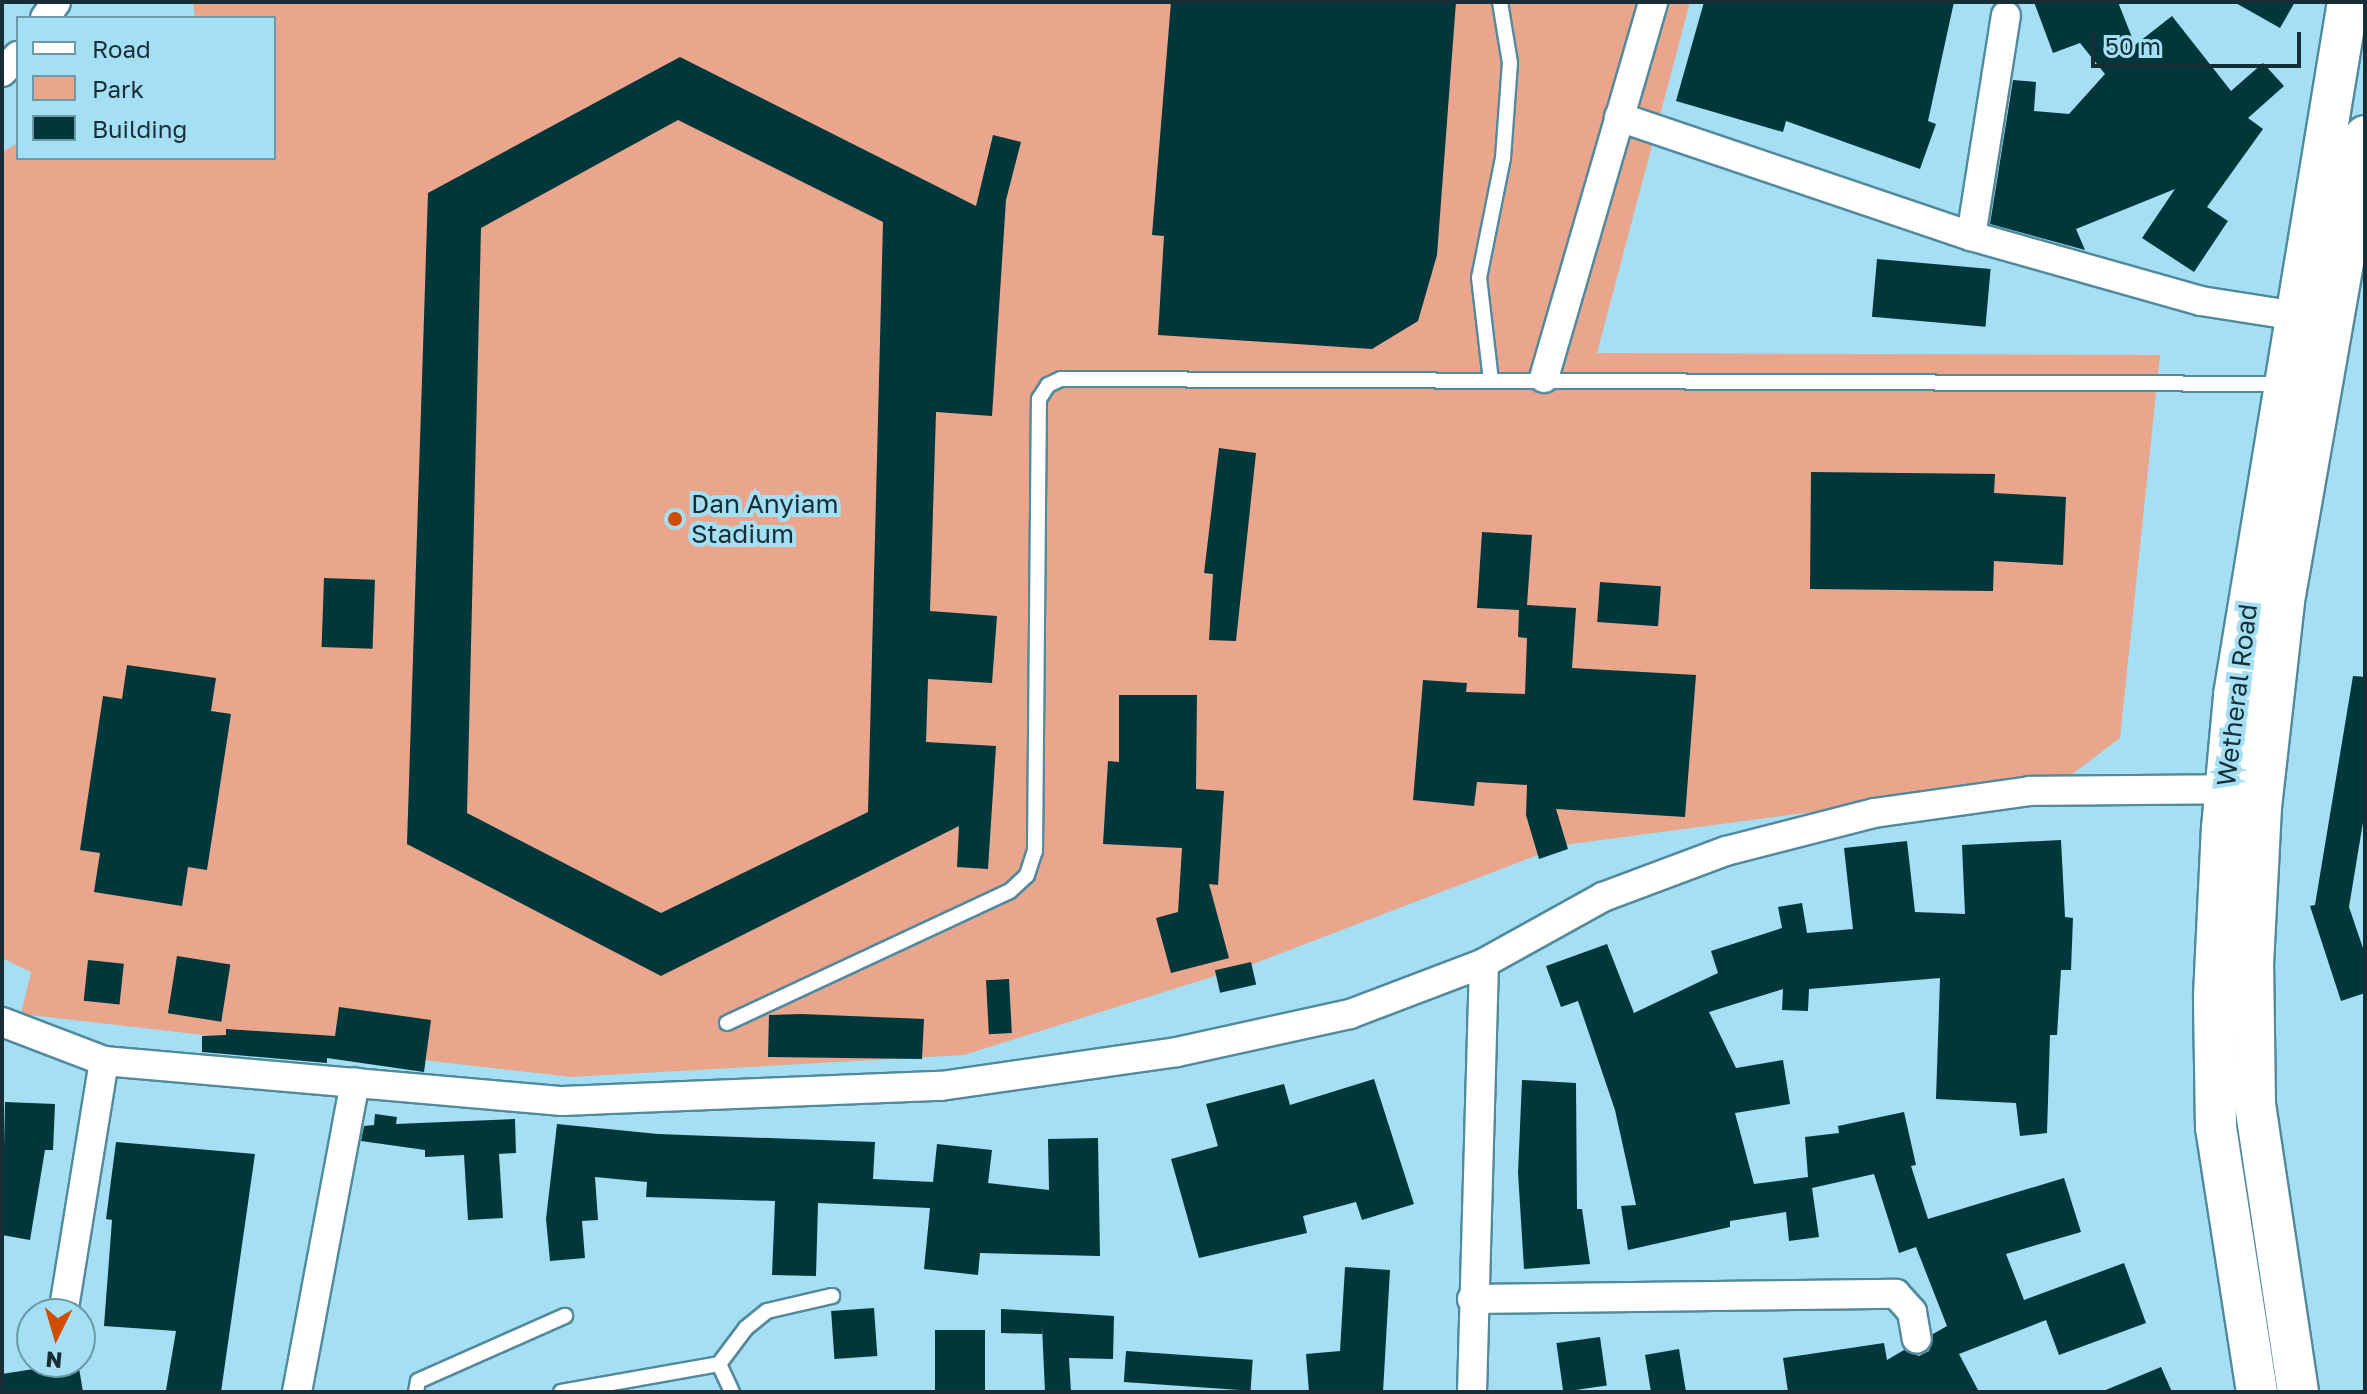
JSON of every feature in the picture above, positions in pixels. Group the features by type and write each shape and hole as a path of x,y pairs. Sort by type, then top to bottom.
{"main road":[{"name":"Wetheral Road","path":"2303,384 2297,316 2348,2"},
{"name":"Wetheral Road","path":"2298,1392 2255,1104 2253,965 2244,789 2234,695 2303,384 2365,136"},
{"name":"Wetheral Road","path":"2244,789 2214,996 2216,1128 2257,1392"}],"street":[{"path":"1544,378 1653,2"},
{"path":"1971,236 2006,16"},
{"path":"1619,117 1971,236 2201,301 2297,316"},
{"path":"2,1022 104,1061 562,1101 941,1086 1177,1052 1350,1014 1484,963 1603,897 1726,851 1874,813 2030,791 2244,789"},
{"path":"1472,1392 1472,1299 1484,963"},
{"path":"66,1298 104,1061"},
{"path":"297,1392 355,1082"},
{"path":"1472,1299 1896,1294 1912,1312 1917,1339"}],"lane":[{"path":"1491,381 1479,278 1504,142 1510,63 1500,2"},
{"path":"727,1023 1010,891 1027,875 1035,851 1039,399 1048,385 1061,379 1491,381 1544,378 2303,384"},
{"path":"561,1392 719,1364 746,1328 767,1311 832,1296"},
{"path":"416,1392 418,1381 565,1316"},
{"path":"719,1364 732,1392"}],"green space":[{"path":"193,2 1690,2 1597,353 2160,355 2120,738 2067,778 1564,845 1253,964 964,1055 571,1077 21,1014 31,972 2,958 2,152 16,144 16,160 276,160 276,16 195,16"}],"building":[{"path":"1171,2 1456,2 1437,255 1418,321 1372,349 1158,335 1164,236 1152,235"},
{"path":"1704,2 1954,2 1928,121 1936,124 1920,169 1786,121 1783,132 1676,101"},
{"path":"2034,2 2118,2 2135,45 2172,16 2231,91 2263,63 2284,86 2248,118 2263,129 2207,207 2228,221 2194,272 2142,238 2175,189 2076,229 2085,250 1990,224 2013,80 2036,82 2034,111 2069,114 2105,74 2080,43 2053,53"},
{"path":"2234,2 2295,2 2280,28"},
{"path":"680,57 976,206 993,135 1021,142 1006,200 992,416 936,412 930,611 997,616 992,683 928,679 926,742 996,746 988,869 957,867 959,826 661,976 407,844 428,193","holes":["678,120 883,222 868,812 661,913 467,813 481,228"]},
{"path":"1877,259 1991,269 1986,327 1872,317"},
{"path":"1219,448 1256,453 1236,641 1209,640 1213,574 1204,573"},
{"path":"1811,472 1995,474 1994,493 2066,497 2063,565 1994,561 1993,591 1810,589"},
{"path":"1482,532 1532,535 1527,605 1576,608 1572,668 1696,675 1685,817 1556,809 1568,849 1539,859 1526,815 1527,785 1477,782 1474,806 1413,800 1423,680 1467,683 1466,692 1525,694 1527,638 1518,637 1519,610 1477,608"},
{"path":"324,578 375,580 373,649 322,647"},
{"path":"1600,582 1661,586 1658,626 1597,622"},
{"path":"127,665 216,678 211,711 231,714 207,870 188,867 182,906 94,892 100,853 80,850 103,696 122,699"},
{"path":"2353,676 2365,677 2365,810 2349,907 2365,954 2365,993 2341,1001 2310,906 2315,905"},
{"path":"1119,695 1197,695 1196,789 1224,791 1218,885 1209,884 1229,958 1171,973 1156,918 1178,912 1182,848 1103,844 1108,761 1119,762"},
{"path":"2061,840 2065,917 2073,918 2071,970 2061,970 2057,1035 2050,1035 2047,1133 2020,1136 2016,1103 1936,1099 1940,978 1809,989 1808,1011 1782,1010 1783,989 1709,1012 1736,1068 1783,1060 1790,1104 1735,1113 1754,1184 1808,1177 1805,1137 1839,1133 1838,1126 1904,1112 1916,1165 1911,1166 1928,1219 2064,1178 2081,1232 2006,1254 2024,1300 2124,1263 2146,1323 2059,1355 2046,1320 1959,1354 1979,1392 1788,1392 1783,1358 1884,1343 1887,1360 1904,1350 1919,1356 1929,1351 1933,1334 1947,1326 1916,1247 1899,1253 1874,1174 1812,1188 1819,1237 1789,1241 1786,1212 1730,1221 1730,1227 1628,1250 1621,1206 1636,1205 1615,1110 1578,1001 1561,1007 1546,966 1607,944 1634,1013 1718,973 1711,951 1782,928 1778,907 1802,903 1807,933 1853,929 1844,848 1907,841 1915,912 1965,914 1962,845"},
{"path":"177,956 230,964 221,1022 168,1013"},
{"path":"88,960 124,964 120,1005 84,1001"},
{"path":"1251,962 1256,984 1220,993 1215,970"},
{"path":"1009,979 1012,1033 989,1034 986,980"},
{"path":"339,1007 431,1020 424,1072 327,1058 327,1063 202,1052 202,1036 226,1035 226,1029 335,1036"},
{"path":"769,1015 924,1019 922,1059 768,1057"},
{"path":"1374,1079 1414,1204 1362,1220 1356,1202 1303,1216 1307,1233 1199,1258 1171,1159 1218,1146 1206,1104 1284,1084 1290,1105"},
{"path":"1522,1080 1576,1083 1577,1209 1582,1209 1590,1264 1524,1269 1518,1173"},
{"path":"5,1102 55,1104 53,1150 45,1150 30,1240 2,1235"},
{"path":"375,1114 397,1117 396,1124 515,1119 516,1153 499,1154 503,1218 468,1220 464,1155 425,1157 425,1150 361,1141 364,1126 374,1125"},
{"path":"557,1124 658,1134 875,1142 873,1179 933,1182 937,1144 992,1150 988,1183 1049,1190 1048,1139 1098,1138 1100,1256 980,1253 978,1275 924,1269 930,1208 818,1203 816,1276 772,1275 775,1201 646,1197 647,1182 595,1177 598,1220 582,1221 585,1258 550,1261 546,1219"},
{"path":"116,1142 255,1154 221,1392 166,1390 176,1331 104,1326 112,1220 106,1219"},
{"path":"1345,1267 1390,1270 1383,1392 1309,1392 1306,1354 1340,1351"},
{"path":"874,1308 877,1356 834,1359 831,1311"},
{"path":"1001,1309 1114,1316 1113,1359 1069,1358 1071,1392 1045,1392 1042,1326 1042,1334 1001,1333"},
{"path":"935,1330 985,1330 985,1392 935,1392"},
{"path":"1600,1337 1607,1386 1563,1392 1556,1343"},
{"path":"1679,1349 1686,1392 1651,1392 1645,1355"},
{"path":"1126,1351 1253,1360 1251,1391 1124,1382"},
{"path":"2161,1367 2172,1392 2101,1392"},
{"path":"16,1372 16,1378 81,1378 83,1392 2,1392 2,1374"}],"place":[{"name":"Dan Anyiam Stadium","path":"675,519"}]}
